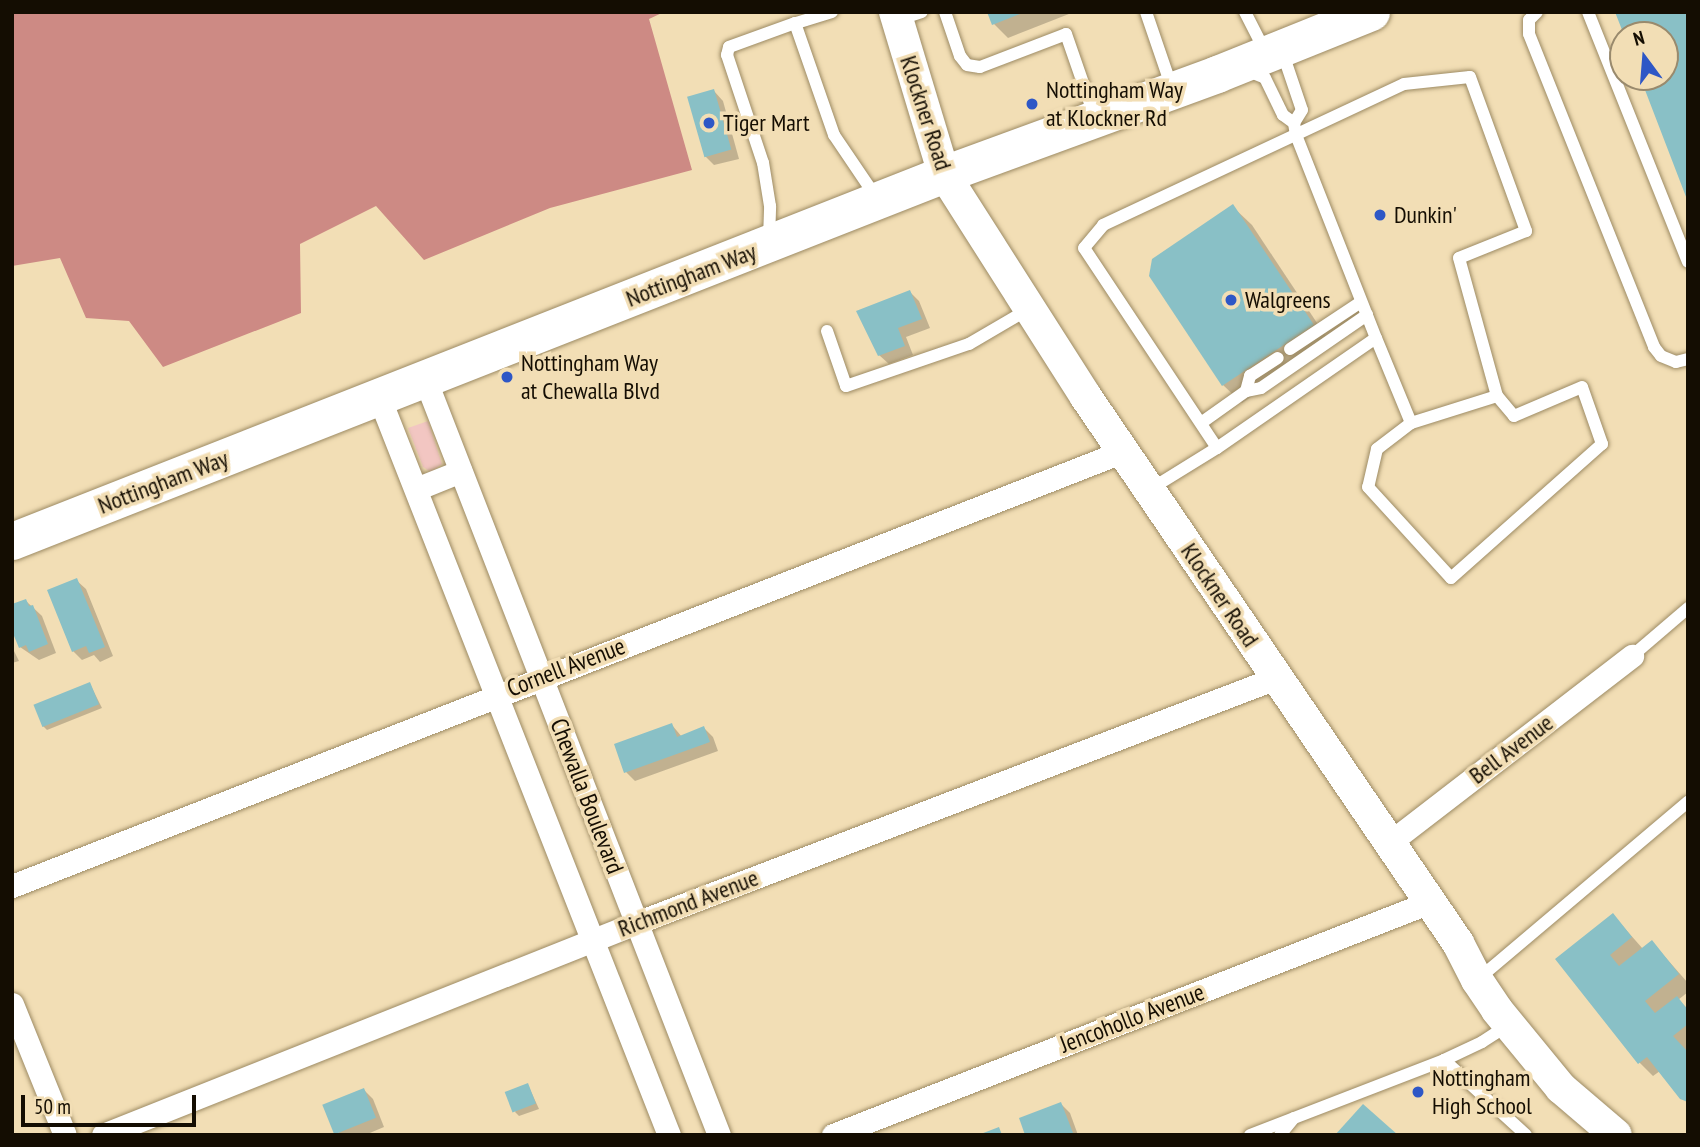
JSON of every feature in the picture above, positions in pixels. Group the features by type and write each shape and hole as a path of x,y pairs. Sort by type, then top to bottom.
{"main road":[{"name":"Nottingham Way","path":"12,541 944,174 1173,91 1371,12"},
{"name":"Klockner Road","path":"905,15 944,174 1121,452 1458,943 1477,980 1508,1025 1561,1088 1616,1135"}],"street":[{"name":"Chewalla Boulevard","path":"425,379 719,1135"},
{"name":"Chewalla Boulevard","path":"379,397 498,694 669,1135"},
{"name":"Cornell Avenue","path":"12,886 1121,452"},
{"path":"416,489 461,471"},
{"name":"Bell Avenue","path":"1389,842 1632,656"},
{"name":"Richmond Avenue","path":"103,1135 636,923 1276,678"},
{"name":"Jencohollo Avenue","path":"833,1135 1430,902"},
{"path":"12,1004 65,1135"}],"lane":[{"path":"769,244 770,206 764,163 727,55 729,47 832,12"},
{"path":"945,12 960,56 967,65 980,66 1066,34 1095,119"},
{"path":"1146,12 1173,91"},
{"path":"1245,12 1281,46 1302,110 1295,129"},
{"path":"1537,12 1529,20 1529,34 1654,347 1661,356 1676,362 1688,359"},
{"path":"1588,12 1688,262"},
{"path":"795,23 834,135 878,200"},
{"path":"1281,46 1265,78 1283,115 1295,129 1361,302 1411,423"},
{"path":"1217,448 1084,248 1103,225 1295,129 1404,84 1470,77 1526,231 1459,258 1497,396 1514,416 1582,387 1602,444 1451,579 1368,487 1377,449 1411,423 1497,396"},
{"path":"1290,349 1361,302"},
{"path":"827,331 846,386 968,344 1030,309"},
{"path":"1201,423 1246,391 1261,388 1367,315"},
{"path":"1149,490 1217,448 1376,338"},
{"path":"1246,391 1250,376 1278,358"},
{"path":"1632,656 1688,608"},
{"path":"1477,980 1688,802"},
{"path":"1250,1135 1444,1060 1482,1042 1508,1025"},
{"path":"1444,1060 1525,1135"},
{"path":"1280,1135 1297,1115"}],"shaded area":[{"path":"12,12 664,12 649,19 692,170 550,208 424,260 376,206 300,244 301,313 163,367 129,321 86,318 60,258 12,266"},
{"path":"428,421 442,464 431,472 423,467 408,428"}],"building":[{"path":"987,12 1025,12 992,25"},
{"path":"1615,12 1688,12 1688,202 1645,91 1679,91 1679,21 1619,21"},
{"name":"Tiger Mart","path":"714,89 731,150 704,157 687,97"},
{"name":"Walgreens","path":"1233,204 1314,325 1222,386 1149,276 1152,259"},
{"path":"910,290 922,319 898,328 905,346 878,356 856,311"},
{"path":"77,578 105,647 89,653 86,646 72,652 47,590"},
{"path":"26,599 29,606 33,605 48,644 29,652 26,645 19,648 12,631 12,604"},
{"path":"90,682 99,704 42,727 33,705"},
{"path":"672,723 677,737 704,726 710,742 624,773 614,744"},
{"path":"1613,913 1632,937 1610,955 1619,966 1652,940 1679,974 1645,1001 1655,1013 1677,996 1688,1010 1688,1024 1673,1036 1688,1052 1688,1102 1680,1099 1647,1057 1638,1064 1555,959"},
{"path":"528,1083 536,1104 513,1112 505,1092"},
{"path":"364,1088 376,1118 334,1135 322,1105"},
{"path":"1061,1102 1073,1133 1025,1135 1019,1118"},
{"path":"1363,1104 1398,1135 1335,1135"},
{"path":"999,1127 1002,1135 978,1135"}],"place":[{"name":"Nottingham Way at Klockner Rd","path":"1032,104"},
{"name":"Tiger Mart","path":"709,123"},
{"name":"Dunkin'","path":"1380,215"},
{"name":"Walgreens","path":"1231,300"},
{"name":"Nottingham Way at Chewalla Blvd","path":"507,377"},
{"name":"Nottingham High School","path":"1418,1092"}]}
